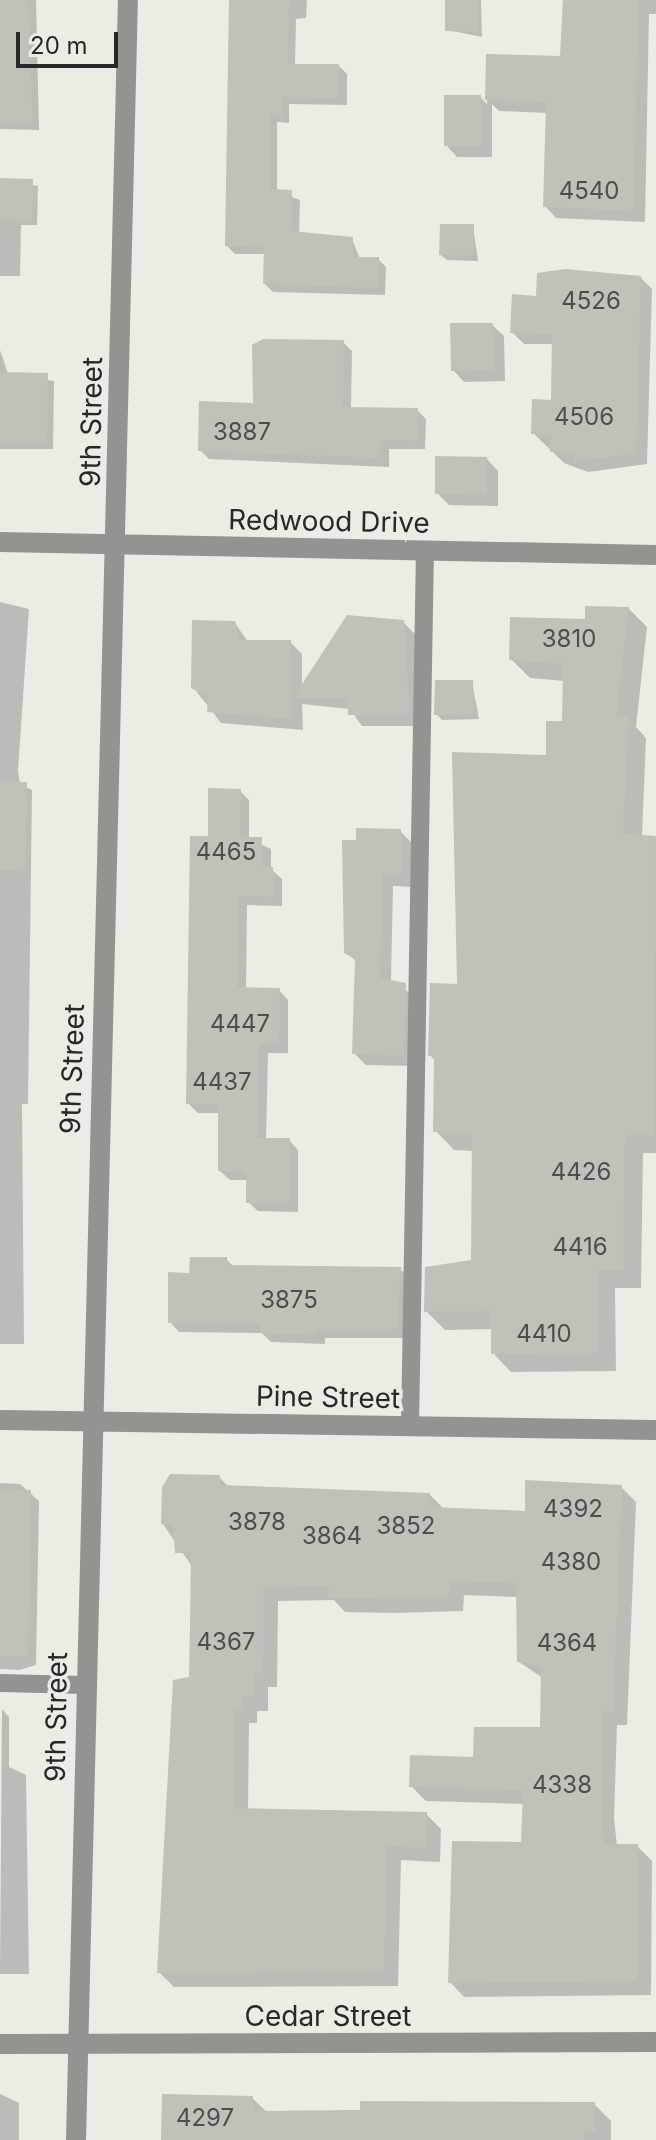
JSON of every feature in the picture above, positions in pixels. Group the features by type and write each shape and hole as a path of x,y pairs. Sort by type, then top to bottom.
{"street":[{"name":"9th Street","path":"76,2140 89,1421 128,0"},
{"name":"Redwood Drive","path":"0,542 656,555"},
{"name":"Pine Street","path":"0,1420 656,1430"},
{"name":"Cedar Street","path":"0,2044 77,2047 656,2042"}],"lane":[{"path":"410,1426 425,551"},
{"path":"0,1683 84,1685"}],"building":[{"path":"0,0 28,0 33,124 0,123"},
{"path":"229,0 289,0 288,64 339,64 339,98 282,97 282,116 270,115 270,189 292,190 292,231 353,237 353,257 379,257 378,288 263,284 264,247 225,246"},
{"path":"445,0 477,0 477,32 445,31"},
{"path":"563,0 638,0 634,211 543,207 546,102 485,100 486,54 560,56"},
{"path":"444,95 481,95 481,146 444,146"},
{"path":"0,178 33,179 32,221 0,220"},
{"path":"440,224 474,224 473,256 439,255"},
{"path":"565,269 641,276 636,454 574,461 574,453 550,452 551,435 531,434 532,399 551,400 552,334 510,333 512,294 536,296 537,273"},
{"path":"450,323 493,323 494,370 451,371"},
{"path":"263,339 344,340 343,407 418,408 417,441 381,440 380,458 198,451 199,401 253,403 252,345"},
{"path":"0,372 48,373 47,444 0,444"},
{"path":"435,456 487,457 487,495 435,494"},
{"path":"585,606 629,607 616,717 629,717 623,834 656,836 654,1135 625,1135 623,1270 597,1270 598,1353 491,1354 491,1311 424,1312 425,1267 471,1260 472,1133 433,1132 434,1056 428,1056 430,983 457,984 452,752 546,755 546,721 562,721 563,664 509,660 510,617 585,619"},
{"path":"347,615 404,620 410,715 348,715 348,698 293,698"},
{"path":"192,620 235,621 239,640 291,640 292,719 207,712 208,697 191,688"},
{"path":"435,680 473,680 474,714 434,715"},
{"path":"0,781 27,782 25,871 0,870"},
{"path":"208,788 241,789 240,837 262,837 262,867 273,867 273,897 238,896 237,987 280,988 279,1044 259,1044 257,1138 290,1138 290,1203 246,1203 246,1172 218,1171 218,1105 186,1104 190,836 208,836"},
{"path":"356,828 401,829 401,876 382,875 380,978 406,983 404,1056 352,1054 355,959 344,953 342,840 356,840"},
{"path":"190,1257 227,1257 227,1265 401,1267 397,1329 316,1329 316,1335 259,1333 260,1324 168,1323 168,1272 189,1273"},
{"path":"170,1474 220,1475 220,1485 430,1493 430,1507 525,1511 525,1480 622,1485 613,1711 603,1711 601,1802 604,1844 638,1844 637,1981 448,1983 452,1841 521,1842 523,1790 409,1787 410,1755 473,1757 474,1727 540,1727 541,1666 517,1662 516,1583 450,1581 449,1597 328,1598 329,1586 264,1587 263,1673 254,1673 254,1697 243,1697 243,1710 235,1709 234,1808 427,1812 426,1848 387,1846 384,1972 157,1973 173,1680 189,1677 191,1553 175,1553 173,1525 161,1524 162,1487"},
{"path":"0,1489 31,1490 28,1657 0,1656"},
{"path":"162,2094 253,2096 253,2111 360,2110 360,2101 595,2102 595,2132 584,2131 584,2140 161,2140"}]}
